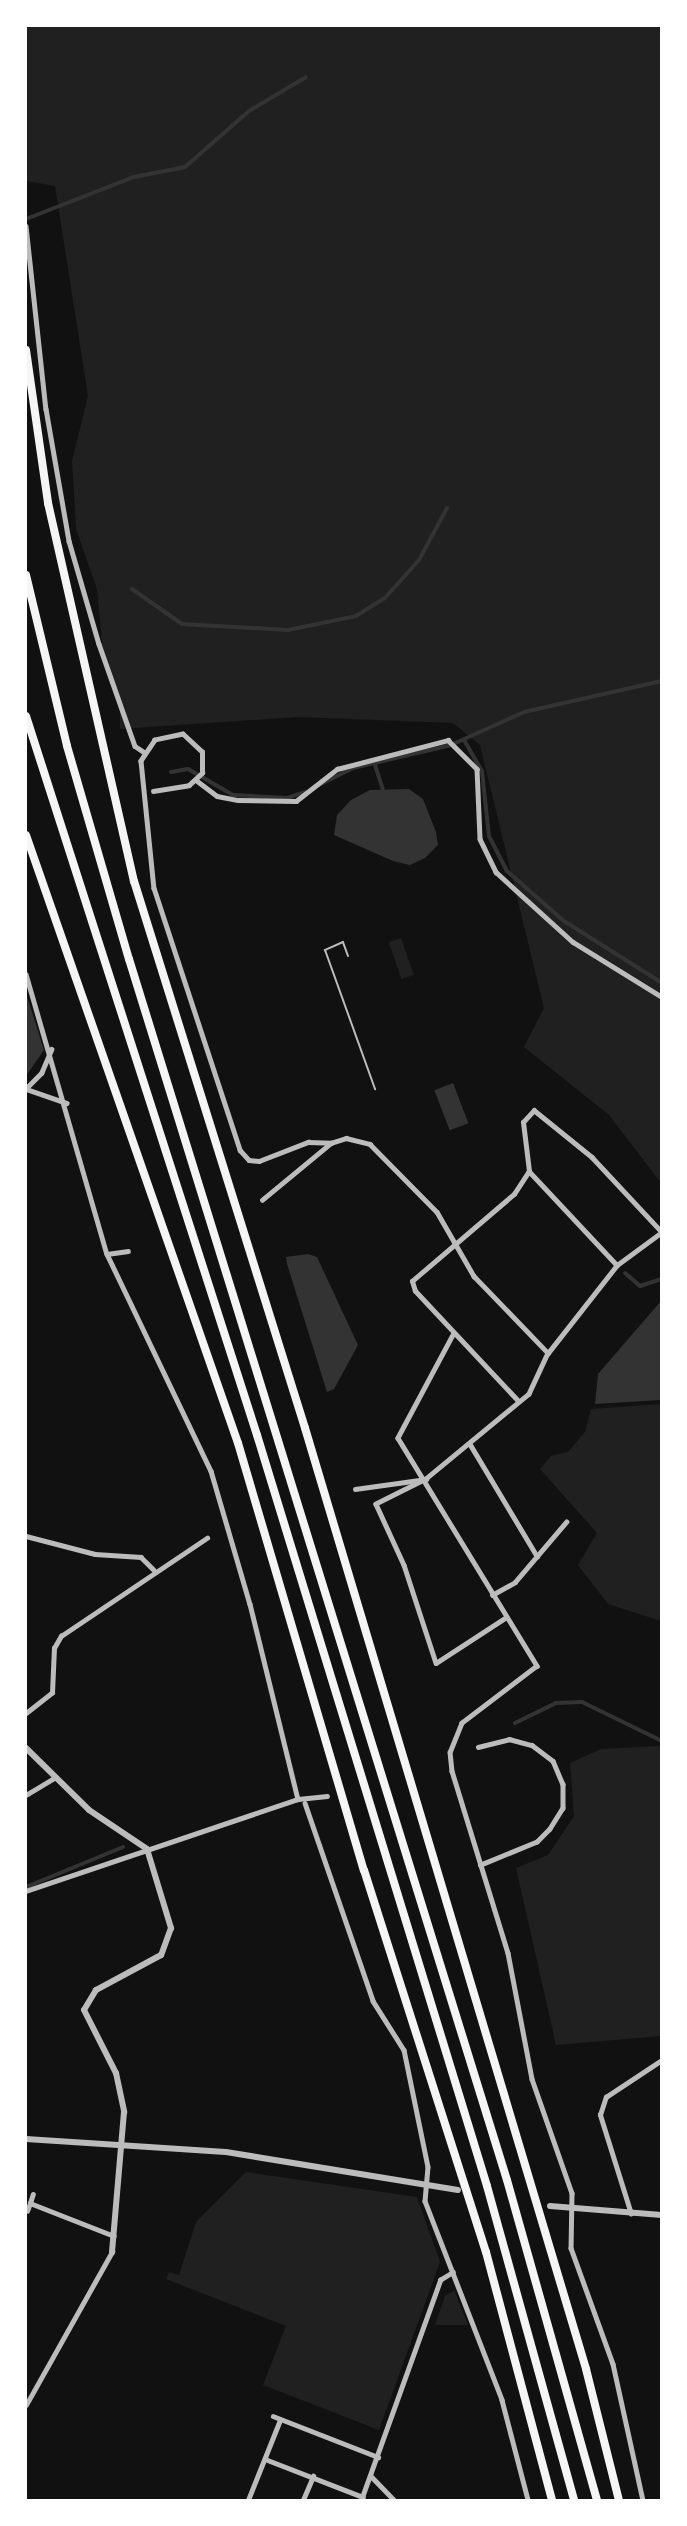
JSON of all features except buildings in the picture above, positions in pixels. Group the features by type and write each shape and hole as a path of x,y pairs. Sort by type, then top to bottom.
{"highway":[{"path":"26,350 75,630 146,924 304,1428 586,2369 619,2500"},
{"path":"26,575 67,746 129,959 504,2169 597,2500"},
{"path":"26,716 258,1435 487,2186 574,2500"},
{"path":"26,835 238,1443 364,1870 486,2252 552,2500"}],"street":[{"path":"26,226 46,409 69,541 99,644 135,746 144,752"},
{"path":"153,791 197,780 202,773 202,752 183,734 160,737 144,752 141,761 141,793 154,888 169,948 240,1150 249,1160 259,1161 308,1142 331,1143 358,1139 383,1152 437,1212 474,1276 548,1353"},
{"path":"197,780 217,796 238,800 296,801 312,792 320,782 369,756 448,740 477,769 480,839 496,872 573,942 662,997"},
{"path":"26,974 52,1049 108,1254 210,1472 250,1604 297,1800"},
{"path":"52,1049 42,1073 26,1089 67,1103"},
{"path":"505,1618 436,1663 404,1564 376,1504 426,1479 471,1444 538,1381 548,1353 617,1265 662,1232 592,1157 534,1110 523,1122 529,1172 617,1265"},
{"path":"262,1200 331,1143"},
{"path":"517,1400 454,1333 412,1281 513,1194 529,1172"},
{"path":"108,1254 128,1251"},
{"path":"454,1333 398,1438 426,1479 505,1618 533,1654 534,1673 462,1723 450,1752 508,1953 532,2079 572,2193 571,2248 613,2364 643,2500"},
{"path":"471,1444 537,1556"},
{"path":"355,1489 426,1479"},
{"path":"492,1595 515,1582 566,1522"},
{"path":"26,1536 95,1554 141,1557 154,1569"},
{"path":"26,1713 52,1693 54,1647 61,1636 154,1569 207,1538"},
{"path":"478,1747 509,1739 532,1745 554,1761 563,1784 563,1808 550,1829 537,1842 481,1865"},
{"path":"26,1748 88,1810 147,1849 171,1928 169,1941 154,1962 96,1990 84,2010 120,2084 122,2144 112,2252 26,2405"},
{"path":"26,1795 54,1778"},
{"path":"26,1891 297,1800 305,1803 327,1796"},
{"path":"305,1803 374,2001 404,2050 428,2185 425,2201 502,2400 528,2500"},
{"path":"632,2215 600,2115 606,2097 662,2060"},
{"path":"26,2139 226,2152 458,2190"},
{"path":"27,2211 33,2194"},
{"path":"30,2203 114,2236"},
{"path":"550,2205 632,2215 662,2215"},
{"path":"266,2459 313,2476 362,2499 440,2280 453,2272"},
{"path":"273,2416 378,2457"},
{"path":"248,2500 280,2420"},
{"path":"303,2500 313,2476"},
{"path":"371,2476 394,2500"}],"lane":[{"path":"348,956 343,942 326,950 375,1089"}],"shaded area":[{"path":"26,26 661,26 661,1183 609,1115 524,1047 544,1008 480,745 453,723 298,717 120,729 120,711 104,663 97,589 76,529 72,461 88,396 55,186 26,181"},
{"path":"409,789 423,799 436,832 438,845 425,858 410,865 393,861 334,835 337,815 351,800 370,790"},
{"path":"401,938 414,975 401,979 389,942"},
{"path":"26,993 44,1050 26,1076"},
{"path":"453,1083 468,1123 450,1130 434,1090"},
{"path":"308,1254 317,1257 358,1345 334,1389 327,1392 286,1257"},
{"path":"661,1301 661,1400 595,1404 598,1374"},
{"path":"662,1404 661,1621 608,1604 578,1565 597,1533 540,1469 551,1456 568,1452 585,1432 591,1409"},
{"path":"661,1746 661,2036 556,2045 516,1868 548,1855 574,1816 570,1763 601,1749"},
{"path":"246,2172 417,2197 440,2262 379,2430 263,2385 286,2326 166,2279 169,2272 179,2275 196,2222"},
{"path":"454,2290 468,2325 435,2325 445,2296"}],"waterway":[{"path":"26,219 134,177 185,167 249,111 306,77"},
{"path":"132,589 182,624 288,630 356,616 385,598 419,560 447,508"},
{"path":"317,786 353,768 451,745 524,712 662,681"},
{"path":"464,740 482,771 489,836 507,871 564,921 662,983"},
{"path":"374,762 383,789"},
{"path":"171,772 188,769 233,795 287,798 305,792"},
{"path":"625,1273 640,1286 662,1279"},
{"path":"515,1723 556,1703 582,1702 662,1741"},
{"path":"26,1887 123,1847"}]}
